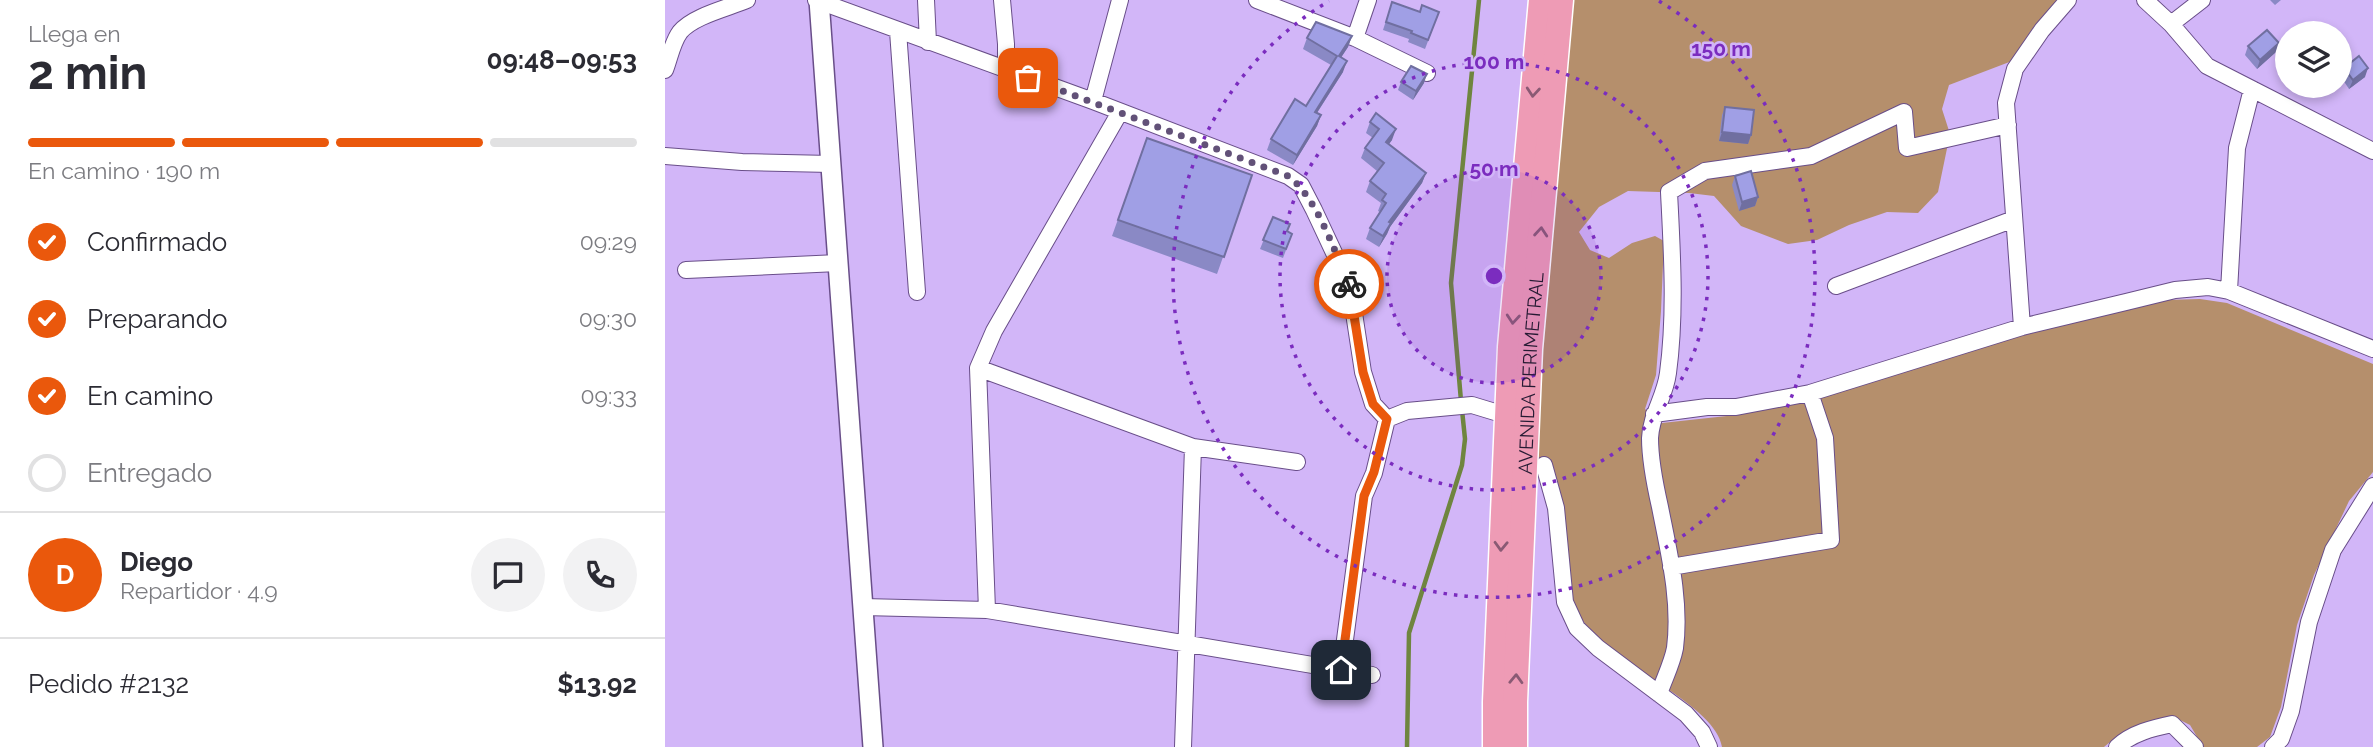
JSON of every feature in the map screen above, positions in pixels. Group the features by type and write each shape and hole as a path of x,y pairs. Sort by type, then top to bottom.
{"main road":[{"name":"AVENIDA PERIMETRAL","path":"1495,747 1510,347 1541,0"},
{"name":"AVENIDA PERIMETRAL","path":"1515,747 1530,349 1561,0"}],"street":[{"path":"665,69 681,31 693,22 747,0"},
{"path":"926,0 928,42"},
{"path":"1002,0 1006,70"},
{"path":"1093,101 1120,0"},
{"path":"1257,0 1355,38 1427,73"},
{"path":"1355,38 1367,0"},
{"path":"2022,327 2006,103 2015,69 2042,30 2068,0"},
{"path":"2145,0 2171,24 2207,66 2373,151"},
{"path":"2171,24 2202,0"},
{"path":"873,747 818,1 1093,101 1288,176 1301,185 1350,287 1363,372 1373,404 1387,419"},
{"path":"898,31 918,292"},
{"path":"2229,291 2237,148 2252,89"},
{"path":"987,610 978,368 994,331 1120,112"},
{"path":"1659,694 1674,651 1677,615 1650,439 1654,414 1664,396 1668,370 1673,285 1669,192 1705,171 1811,156 1903,112 1907,148 2008,125"},
{"path":"665,156 742,162 831,164"},
{"path":"1836,286 2014,219"},
{"path":"686,270 838,264"},
{"path":"1654,414 1707,407 1736,407 1810,393 2022,327 2175,290 2208,287 2229,291 2373,349"},
{"path":"978,368 1193,447 1297,462"},
{"path":"1671,568 1831,540 1825,438 1810,393"},
{"path":"1387,419 1407,411 1472,405 1495,412"},
{"path":"1341,670 1364,496 1374,472 1387,419"},
{"path":"1183,747 1193,447"},
{"path":"1543,465 1556,508 1565,602 1577,628 1598,648 1694,723 1709,747"},
{"path":"2273,747 2281,739 2291,711 2309,622 2333,550 2373,486"},
{"path":"863,607 987,610 1372,675"},
{"path":"2117,747 2123,741 2149,729 2172,724 2190,739 2195,747"}],"shaded area":[{"path":"1560,0 2059,0 2030,32 2012,61 1949,85 1942,109 1950,134 1938,192 1918,213 1887,212 1817,240 1788,244 1741,226 1714,196 1628,191 1599,207 1579,232 1590,250 1609,258 1632,243 1655,236 1664,241 1656,375 1645,409 1662,423 1736,415 1807,401 2020,336 2165,300 2200,299 2227,303 2373,364 2373,472 2349,501 2314,575 2297,625 2281,707 2270,737 2257,747 2203,747 2190,725 2172,716 2136,727 2119,735 2104,747 1722,747 1716,732 1686,702 1623,659 1592,633 1576,608 1571,593 1548,492 1526,462"}],"building":[{"path":"1392,2 1420,12 1422,5 1439,12 1428,40 1386,22"},
{"path":"1316,22 1352,36 1339,56 1347,61 1315,112 1321,115 1297,155 1271,139 1295,99 1306,106 1337,56 1307,38"},
{"path":"2267,30 2275,39 2275,47 2260,60 2248,46"},
{"path":"2359,56 2368,68 2353,80 2352,79 2352,62"},
{"path":"1411,66 1427,74 1416,91 1401,82"},
{"path":"1725,107 1754,110 1751,135 1722,132"},
{"path":"1376,113 1396,129 1386,142 1426,173 1389,222 1391,223 1383,236 1370,228 1386,203 1382,200 1386,194 1370,181 1384,163 1365,148 1379,129 1370,122"},
{"path":"1147,138 1252,175 1224,257 1118,220"},
{"path":"1751,171 1758,197 1742,202 1735,176"},
{"path":"1273,217 1290,224 1287,231 1292,234 1286,249 1263,240"}],"waterway":[{"path":"1461,401 1451,283 1479,0"},
{"path":"1407,747 1409,633 1462,465 1465,439 1462,410"}],"way so far":[{"path":"1028,78 1288,176 1301,185 1349,284"}],"route":[{"path":"1341,670 1364,496 1374,472 1387,419 1373,404 1363,372 1349,284"}]}
